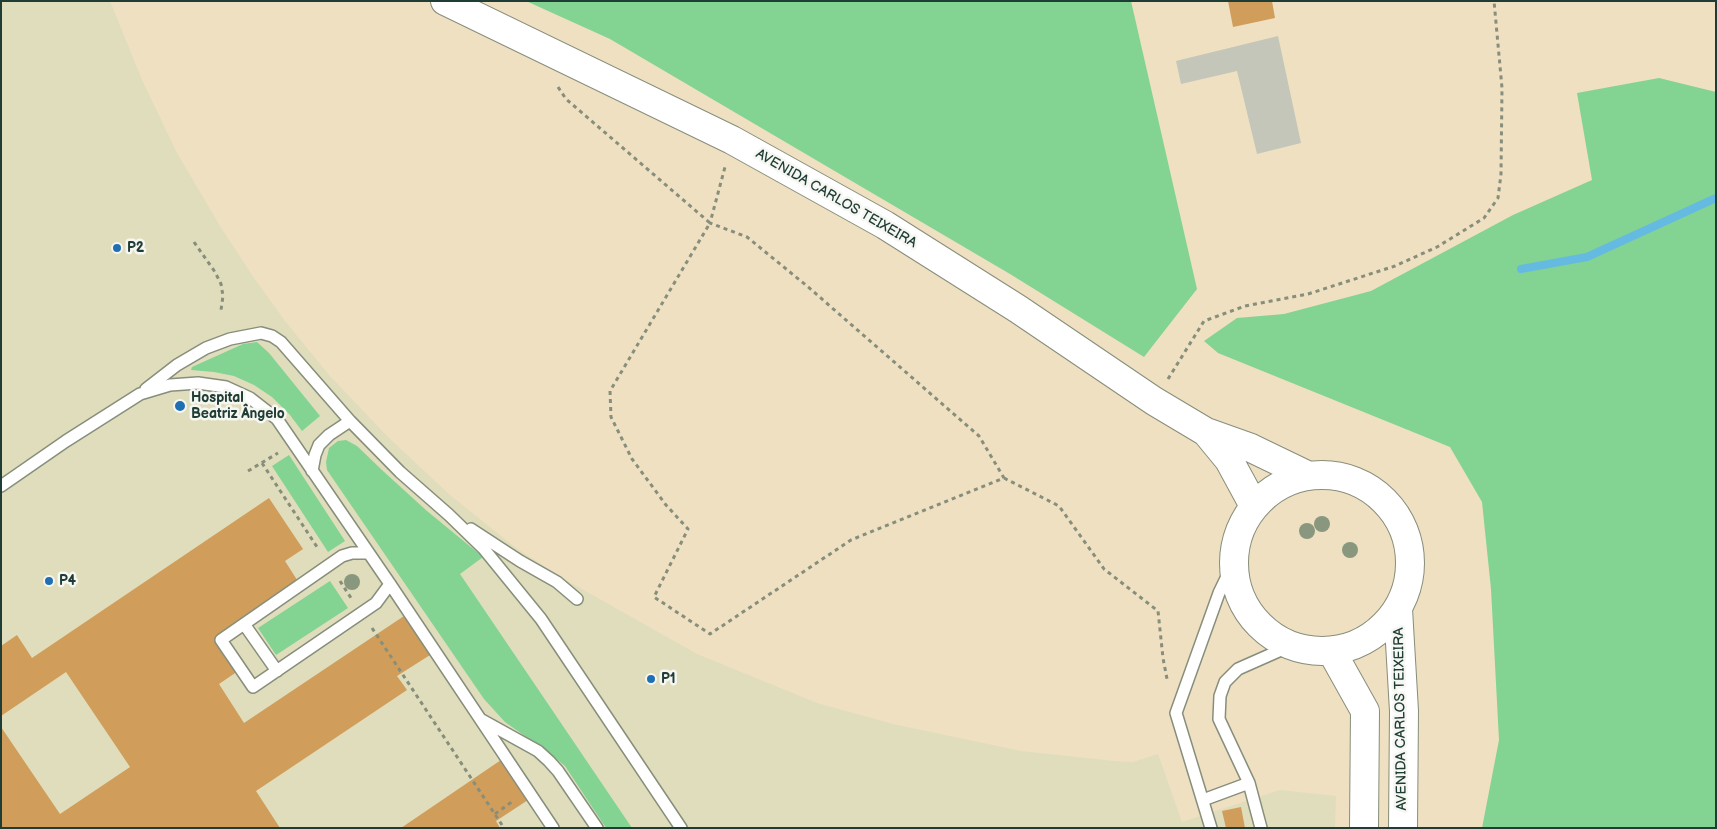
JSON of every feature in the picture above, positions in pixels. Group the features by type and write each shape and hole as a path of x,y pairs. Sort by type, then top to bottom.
{"main road":[{"name":"AVENIDA CARLOS TEIXEIRA","path":"445,1 732,140 886,225 1018,308 1154,401 1206,432 1251,448 1307,475"},
{"name":"AVENIDA CARLOS TEIXEIRA","path":"1206,432 1229,460 1254,506"},
{"path":"1333,474 1357,481 1379,494 1396,513 1407,536 1411,561 1408,586 1398,610 1386,626 1370,638 1352,647 1332,652 1311,652 1290,646 1267,633 1250,614 1238,590 1234,564 1239,534 1254,506 1269,492 1287,481 1307,475 1333,474"},
{"name":"AVENIDA CARLOS TEIXEIRA","path":"1398,610 1404,711 1403,828"},
{"path":"1332,652 1365,711 1364,828"}],"lane":[{"path":"1,486 66,441 140,394 177,365 206,348 230,339 261,333 272,336 281,342 350,421 400,472 484,549 541,619 681,828"},
{"path":"140,394 170,385 198,383 226,387 250,398 277,419 553,828"},
{"path":"312,471 315,454 319,445 329,434 350,421"},
{"path":"449,515 520,561 558,582 577,599"},
{"path":"368,553 352,553 342,556 221,640 254,687 376,603 390,584"},
{"path":"1211,828 1176,713 1219,593 1234,564"},
{"path":"244,624 277,671"},
{"path":"1261,828 1249,783 1219,718 1220,696 1225,682 1238,669 1290,646"},
{"path":"479,718 538,751 549,761 558,771 596,828"},
{"path":"1203,800 1249,783"}],"path":[{"path":"1154,401 1204,321 1245,306 1308,294 1395,266 1437,247 1484,218 1498,198 1501,174 1502,88 1494,1"},
{"path":"556,84 566,99 710,223 747,237 979,436 1004,478 1059,506 1104,569 1158,611 1162,658 1172,705 1176,713"},
{"path":"732,140 710,223 610,391 611,416 632,459 666,505 688,529 654,597 710,634 851,540 1004,478"},
{"path":"194,242 221,284 223,296 221,310 224,310"},
{"path":"248,471 284,450"},
{"path":"262,463 322,554"},
{"path":"336,575 354,603"},
{"path":"369,624 504,828"},
{"path":"495,814 520,797"}],"shaded area":[{"name":"Hospital Beatriz Ângelo","path":"1,1 110,1 142,80 177,153 220,226 285,321 329,375 388,437 450,495 516,548 566,580 697,654 817,703 893,724 1021,751 1133,762 1158,754 1182,822 1280,790 1336,796 1335,828 1,828"},
{"path":"1278,36 1301,143 1257,154 1237,71 1181,84 1176,61"}],"green space":[{"path":"526,1 1131,1 1197,289 1144,357 1010,274 610,39"},
{"path":"1659,78 1716,92 1716,828 1482,828 1499,740 1491,589 1482,502 1450,447 1218,353 1204,341 1237,318 1284,314 1371,291 1513,215 1592,180 1577,93"},
{"path":"257,342 269,353 320,416 302,431 290,415 272,397 254,385 234,376 191,370 192,367 243,344"},
{"path":"346,440 357,446 427,511 483,557 460,574 632,828 606,828 565,766 505,722 484,699 327,470 326,462 329,448 338,441"},
{"path":"289,455 345,541 328,552 272,466"},
{"path":"330,581 348,608 276,655 258,628"}],"building":[{"path":"1228,1 1272,1 1275,18 1233,27"},
{"path":"269,498 303,549 285,561 299,583 219,637 241,669 219,684 244,723 404,616 430,655 397,676 407,690 256,791 280,828 1,828 1,727 60,814 130,767 66,672 1,716 1,646 17,635 32,658"},
{"path":"501,760 528,800 496,821 500,828 401,828"},
{"path":"1241,807 1245,828 1226,828 1222,811"}],"waterway":[{"path":"1521,269 1587,257 1716,198"}],"place":[{"name":"P2","path":"117,248"},
{"name":"Hospital Beatriz Ângelo","path":"180,406"},
{"name":"P4","path":"49,581"},
{"name":"P1","path":"651,679"}]}
